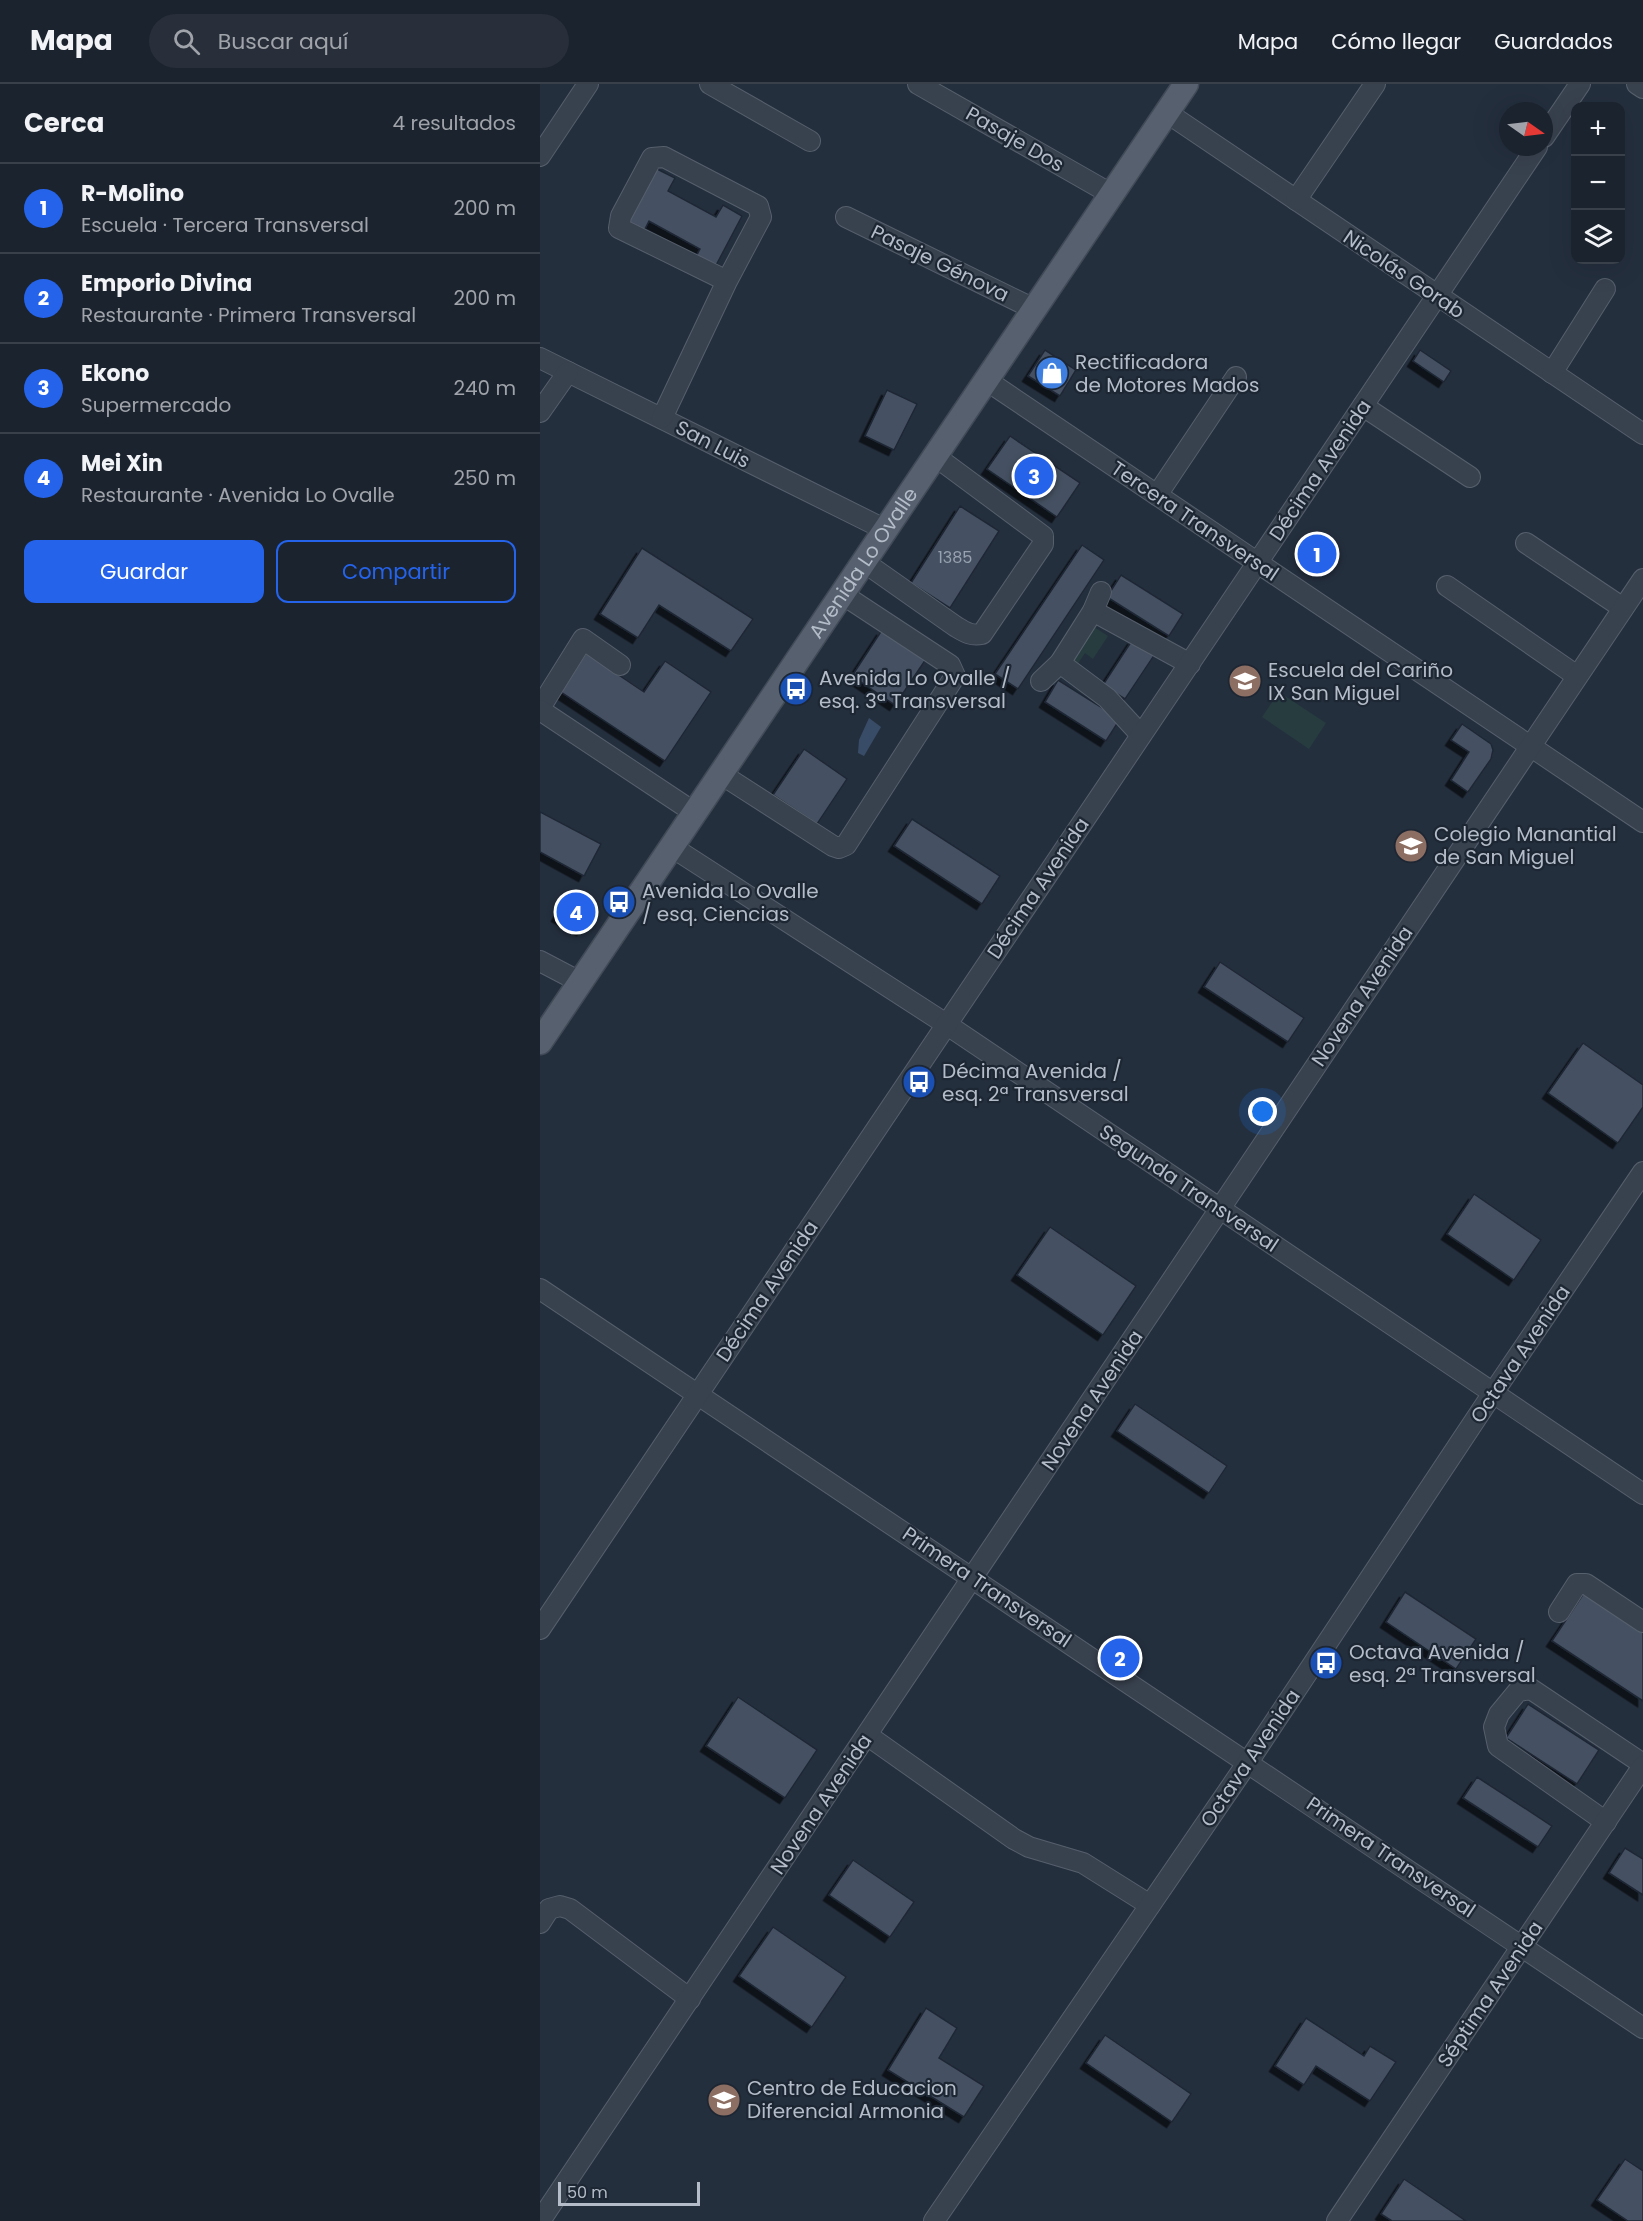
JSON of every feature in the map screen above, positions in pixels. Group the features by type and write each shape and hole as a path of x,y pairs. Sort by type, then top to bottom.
{"main road":[{"name":"Avenida Lo Ovalle","path":"540,1042 1166,112 1177,87"}],"street":[{"path":"540,156 588,84"},
{"path":"710,84 810,141"},
{"name":"Pasaje Dos","path":"918,84 1111,194"},
{"path":"1296,200 1375,84"},
{"path":"1553,124 1580,84"},
{"path":"1637,84 1643,88"},
{"name":"Nicolás Gorab","path":"1166,112 1643,434"},
{"name":"Décima Avenida","path":"540,1629 1531,156"},
{"path":"662,418 727,281 761,217 758,206 664,157 652,158 621,216 619,228 727,281"},
{"name":"Pasaje Génova","path":"846,217 1034,309"},
{"path":"1552,373 1605,289"},
{"name":"San Luis","path":"540,358 886,530"},
{"path":"540,412 568,372"},
{"path":"1157,495 1236,376"},
{"name":"Tercera Transversal","path":"986,380 1643,822"},
{"path":"1363,406 1470,477"},
{"path":"864,562 955,626 968,634 975,635 982,634 1031,562 1043,544 1043,536 935,456"},
{"path":"1526,543 1623,608"},
{"name":"Novena Avenida","path":"540,2221 1643,579"},
{"path":"1447,586 1577,676"},
{"path":"1041,681 1060,663 1093,611 1101,592"},
{"path":"721,774 836,847 846,845 955,676 950,665 842,594"},
{"path":"1093,611 1190,663"},
{"path":"620,664 583,639 540,709 695,813"},
{"path":"1060,663 1100,692 1141,735"},
{"name":"Segunda Transversal","path":"672,847 946,1024 1643,1494"},
{"path":"540,961 580,982"},
{"name":"Octava Avenida","path":"934,2221 1248,1761 1643,1172"},
{"name":"Primera Transversal","path":"540,1288 1643,2028"},
{"path":"1559,1612 1577,1584 1586,1584 1643,1622"},
{"path":"1606,1822 1498,1746 1494,1727 1499,1714 1518,1691 1531,1689 1643,1766"},
{"path":"867,1735 1014,1839 1083,1863 1150,1905"},
{"name":"Séptima Avenida","path":"1338,2221 1643,1766"},
{"path":"540,1923 549,1909 560,1906 570,1909 690,1999"}],"green space":[{"path":"1091,625 1108,636 1093,659 1085,653 1077,665 1069,659"},
{"path":"1279,692 1326,723 1309,749 1262,717"}],"water":[{"path":"869,718 881,727 864,756 858,753 859,740"}],"building":[{"path":"657,169 675,178 668,191 716,217 723,205 742,216 713,271 694,260 700,249 649,221 643,233 627,224"},
{"name":"Rectificadora de Motores Mados","path":"1045,350 1076,370 1060,396 1028,376"},
{"path":"1420,350 1451,371 1444,382 1413,361"},
{"path":"887,390 917,404 894,450 865,436"},
{"path":"1010,436 1080,483 1057,517 987,469"},
{"path":"960,506 999,531 950,608 911,583"},
{"path":"1082,545 1104,560 1018,689 995,674"},
{"path":"642,548 753,619 731,651 659,605 638,638 600,614"},
{"path":"1121,575 1183,614 1169,636 1107,597"},
{"path":"882,630 926,659 895,705 852,676"},
{"path":"1133,639 1155,654 1125,699 1103,685"},
{"path":"586,653 644,692 665,661 711,692 665,761 561,692"},
{"path":"1058,680 1120,719 1106,741 1045,702"},
{"path":"1462,724 1491,744 1493,750 1491,759 1468,792 1451,780 1469,752 1451,740"},
{"path":"804,749 847,779 817,824 773,795"},
{"path":"540,812 601,844 584,876 540,852"},
{"path":"912,819 1000,876 982,904 894,846"},
{"path":"569,895 594,909 582,930 557,916"},
{"path":"1220,962 1304,1018 1288,1042 1204,987"},
{"path":"1583,1043 1643,1085 1643,1107 1618,1143 1548,1093"},
{"path":"1474,1194 1541,1240 1514,1280 1447,1234"},
{"path":"1050,1227 1136,1286 1103,1335 1017,1275"},
{"path":"1135,1404 1227,1466 1209,1493 1117,1431"},
{"path":"1405,1592 1476,1639 1456,1669 1386,1622"},
{"path":"1584,1593 1643,1632 1643,1701 1552,1641"},
{"path":"738,1697 817,1750 785,1798 706,1746"},
{"path":"1528,1704 1599,1750 1577,1784 1506,1738"},
{"path":"1477,1777 1552,1826 1538,1847 1463,1798"},
{"path":"1625,1848 1643,1859 1643,1895 1609,1873"},
{"path":"853,1860 914,1902 890,1937 829,1895"},
{"path":"773,1927 846,1977 812,2027 739,1976"},
{"path":"926,2008 957,2028 939,2058 984,2086 964,2117 888,2070"},
{"path":"1306,2018 1364,2056 1370,2046 1396,2062 1370,2101 1316,2066 1304,2085 1275,2066"},
{"path":"1105,2035 1191,2094 1172,2122 1086,2063"},
{"path":"1625,2159 1643,2171 1643,2221 1628,2221 1597,2200"},
{"path":"1404,2179 1466,2221 1392,2221 1381,2214"}],"place":[{"name":"Rectificadora de Motores Mados","path":"1052,373"},
{"name":"Ekono","path":"1034,476"},
{"name":"R-Molino","path":"1317,554"},
{"name":"Escuela del Cariño IX San Miguel","path":"1245,681"},
{"name":"Avenida Lo Ovalle / esq. 3ª Transversal","path":"796,689"},
{"name":"Colegio Manantial de San Miguel","path":"1411,846"},
{"name":"Avenida Lo Ovalle / esq. Ciencias","path":"619,902"},
{"name":"Mei Xin","path":"576,912"},
{"name":"Décima Avenida / esq. 2ª Transversal","path":"919,1082"},
{"name":"Emporio Divina","path":"1120,1658"},
{"name":"Octava Avenida / esq. 2ª Transversal","path":"1326,1663"},
{"name":"Centro de Educacion Diferencial Armonia","path":"724,2100"}]}
